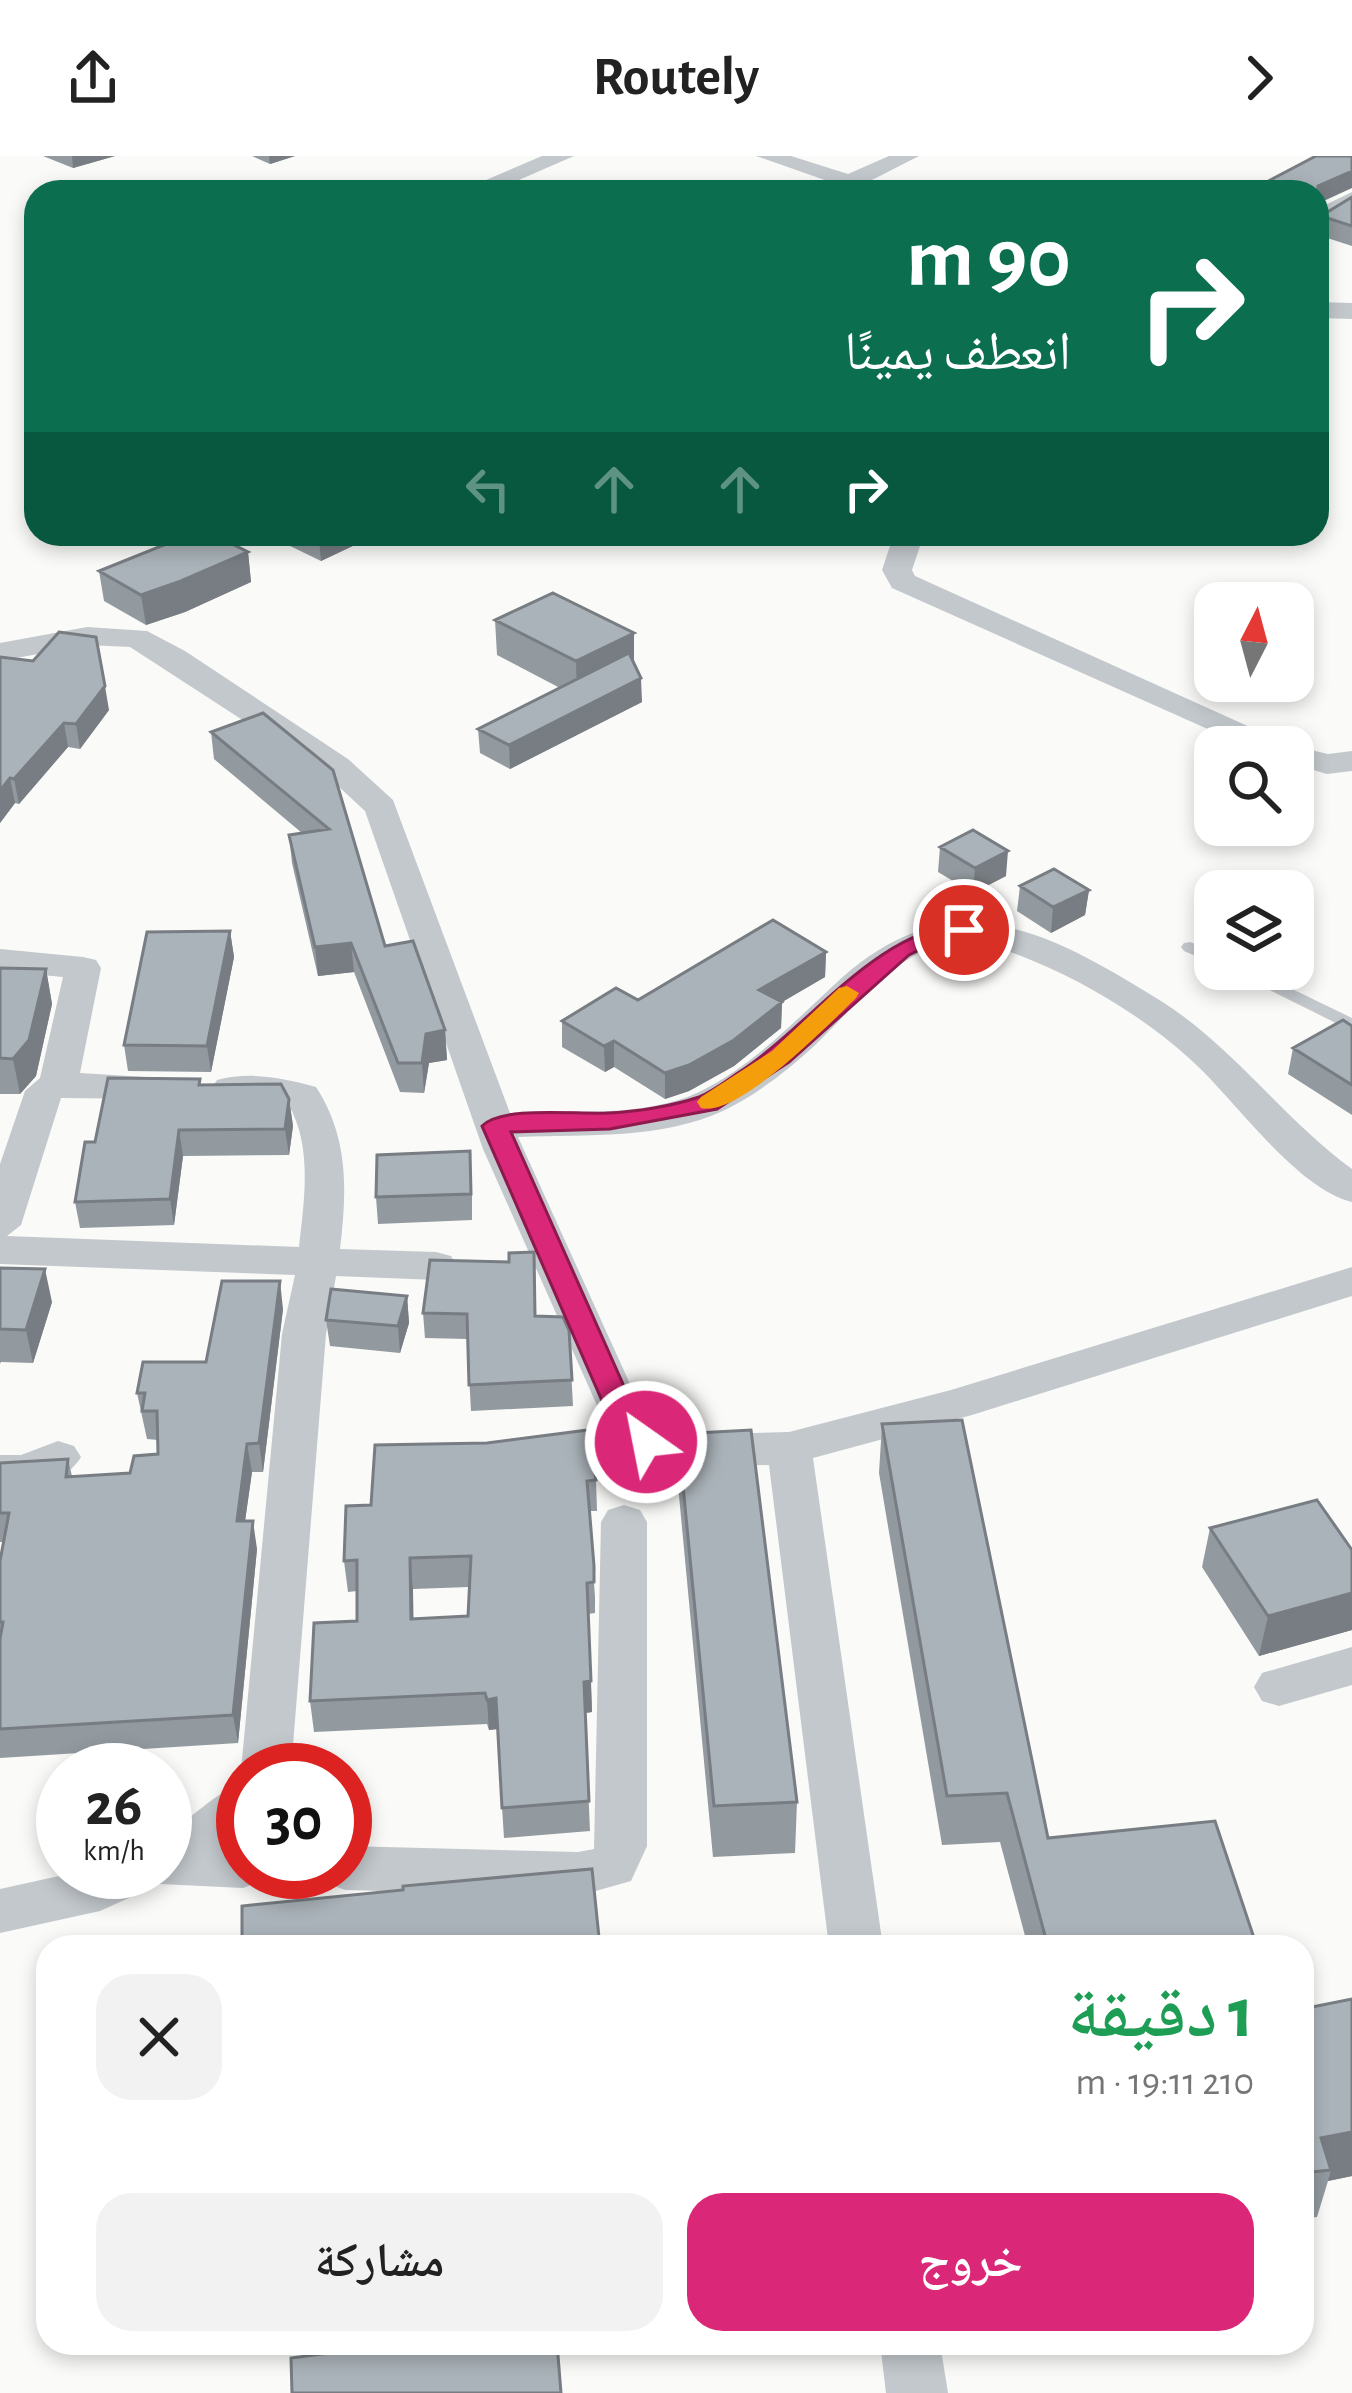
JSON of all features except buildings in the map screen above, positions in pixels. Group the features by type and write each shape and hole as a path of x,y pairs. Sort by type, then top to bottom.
{"street":[{"path":"501,180 563,156"},
{"path":"767,156 847,180"},
{"path":"852,180 908,156"},
{"path":"905,546 897,570 903,582 1228,726"},
{"path":"0,652 87,636 136,638 175,658 336,766 381,807 495,1126 628,1426 646,1442 671,1450 789,1448 956,1405 1352,1282"},
{"path":"1314,760 1327,764 1352,760"},
{"path":"495,1126 610,1121 708,1103 780,1056 900,950 935,933 964,930 1034,951 1149,1009 1245,1086 1314,1164 1352,1189"},
{"path":"0,960 82,968 58,1085"},
{"path":"0,1225 44,1091 58,1085 278,1089 302,1096 324,1144 319,1263 304,1334 268,1743"},
{"path":"0,1250 436,1266"},
{"path":"789,1448 854,1935"},
{"path":"0,1472 27,1472 58,1457"},
{"path":"372,1869 578,1874 614,1866 621,1846 624,1522"},
{"path":"1279,1687 1352,1666"},
{"path":"0,1911 55,1899"},
{"path":"912,2355 917,2393"}],"lane":[{"path":"1190,947 1194,949"},
{"path":"1280,990 1352,1025"}],"slow traffic":[{"path":"710,1102 780,1056 847,993"}],"route":[{"path":"646,1442 628,1426 495,1126 610,1121 663,1115 708,1103 780,1056 900,950 935,933 964,930"}]}
